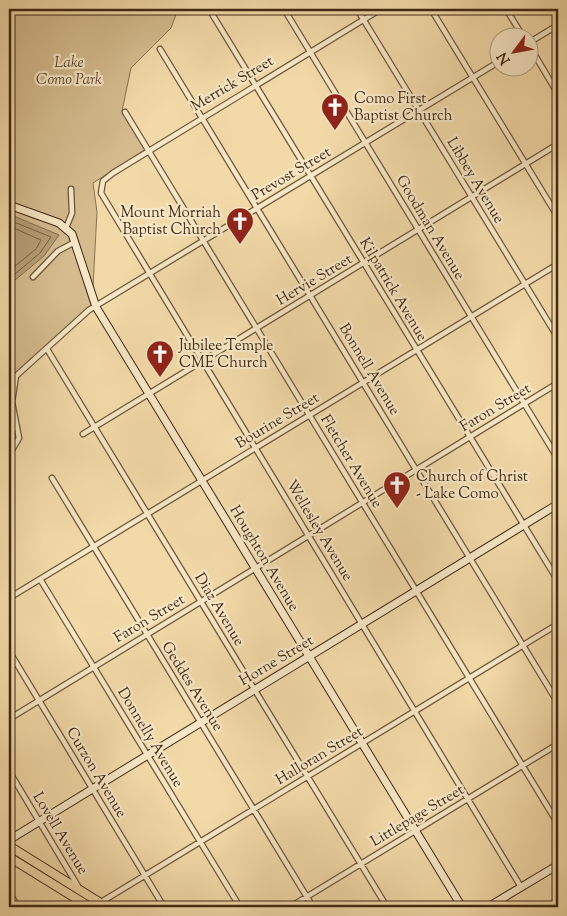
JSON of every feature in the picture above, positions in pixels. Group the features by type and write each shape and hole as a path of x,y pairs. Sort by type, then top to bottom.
{"main road":[{"path":"9,846 81,891 96,906"},
{"path":"9,857 96,906"}],"street":[{"name":"Kilpatrick Avenue","path":"209,9 558,581"},
{"name":"Goodman Avenue","path":"284,9 558,458"},
{"name":"Libbey Avenue","path":"357,9 558,338"},
{"name":"Merrick Street","path":"101,185 108,177 148,151 381,9"},
{"path":"431,9 558,217"},
{"path":"506,9 518,28"},
{"path":"540,36 558,25"},
{"name":"Bonnell Avenue","path":"160,49 558,703"},
{"path":"540,64 558,94"},
{"name":"Prevost Street","path":"9,456 19,438 12,402 14,381 19,372 96,307 490,67"},
{"name":"Fletcher Avenue","path":"125,112 558,824"},
{"name":"Hervie Street","path":"83,434 558,144"},
{"name":"Wellesley Avenue","path":"101,185 103,198 521,887"},
{"path":"66,228 72,212 71,189"},
{"name":"Houghton Avenue","path":"9,205 55,222 72,234 96,307 462,907"},
{"path":"33,277 58,252 75,242"},
{"name":"Bourine Street","path":"9,598 558,264"},
{"name":"Diaz Avenue","path":"47,349 387,907"},
{"name":"Faron Street","path":"9,719 558,383"},
{"name":"Geddes Avenue","path":"52,478 313,907"},
{"name":"Horne Street","path":"9,839 558,504"},
{"name":"Donnelly Avenue","path":"40,579 240,907"},
{"path":"9,587 14,595"},
{"name":"Halloran Street","path":"96,906 558,624"},
{"name":"Curzon Avenue","path":"9,651 164,907"},
{"name":"Littlepage Street","path":"290,907 558,744"},
{"name":"Lovell Avenue","path":"9,771 81,891"},
{"path":"488,907 557,867"},
{"path":"9,892 18,907"}],"green space":[{"name":"Lake Como Park","path":"9,9 178,9 171,28 131,68 122,111 145,150 93,183 97,212 92,306 14,375 9,391"}],"water":[{"path":"9,214 59,235 44,256 9,285"}],"place":[{"name":"Como First Baptist Church","path":"335,131"},
{"name":"Mount Morriah Baptist Church","path":"240,245"},
{"name":"Jubilee Temple CME Church","path":"160,378"},
{"name":"Church of Christ - Lake Como","path":"397,509"}]}
